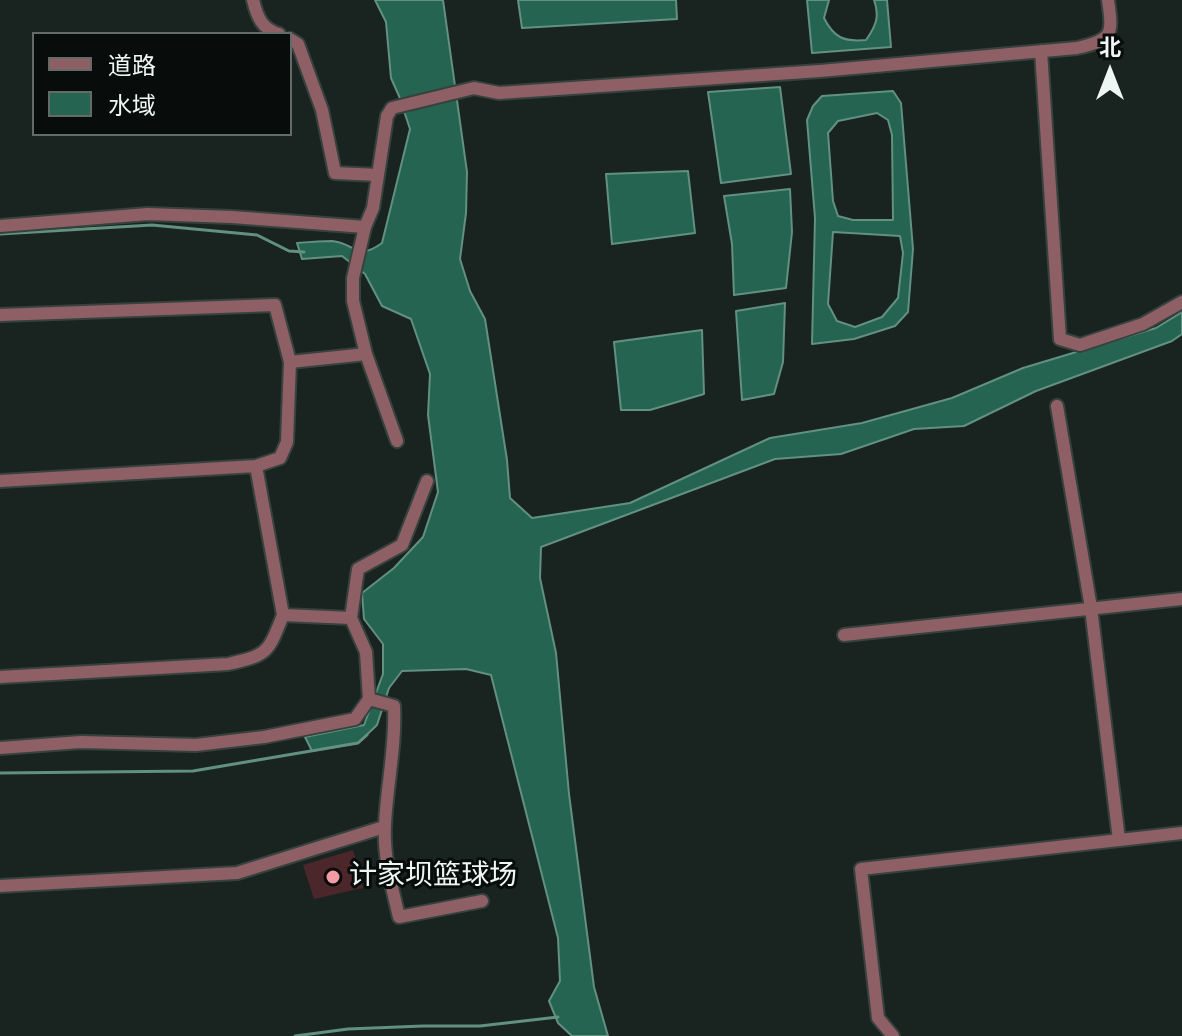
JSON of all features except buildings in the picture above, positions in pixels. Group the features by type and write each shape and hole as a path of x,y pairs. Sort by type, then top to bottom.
{"street":[{"path":"253,0 257,17 272,32"},
{"path":"397,441 366,354 353,301 353,278 365,227 373,208 387,116 392,108 474,88 499,93 820,71 1099,43 1109,35 1111,26 1108,0"},
{"path":"292,40 298,44 322,110 335,173 378,175"},
{"path":"1041,51 1060,339 1080,345 1143,324 1182,302"},
{"path":"0,226 148,214 365,227"},
{"path":"0,315 275,305 290,362 287,442 280,458 256,466 0,481"},
{"path":"290,362 366,354"},
{"path":"1057,406 1091,608 1119,840"},
{"path":"0,677 228,664 259,657 271,646 283,615 256,466"},
{"path":"0,748 81,742 196,745 264,737 355,719 369,699 366,652 351,618 358,569 402,545 427,481"},
{"path":"844,635 1182,599"},
{"path":"283,615 351,618"},
{"path":"369,699 394,706 395,734 384,827 386,864 399,917 482,901"},
{"path":"0,886 237,873 384,827"},
{"path":"893,1036 878,1018 861,869 1182,833"}],"shaded area":[{"name":"计家坝篮球场","path":"353,850 363,888 314,899 303,865"}],"water":[{"path":"375,0 443,0 467,172 460,259 470,291 485,319 510,498 532,518 630,503 770,438 862,423 952,398 1023,368 1156,328 1182,312 1182,334 1172,341 1036,391 964,426 914,429 841,454 775,459 541,547 540,578 556,653 569,794 594,987 608,1036 572,1036 558,1023 549,1001 560,981 558,938 491,675 466,669 402,671 389,688 377,725 358,743 312,751 305,737 364,725 383,674 383,644 364,619 362,593 394,568 423,537 438,492 428,415 430,374 411,319 382,306 365,274 342,256 302,259 297,243 332,241 367,251 382,243 410,129 391,78 386,22"},
{"path":"518,0 676,0 677,19 522,28"},
{"path":"807,0 829,0 824,18 836,34 846,39 866,40 877,16 874,0 887,0 891,47 812,53"},
{"path":"780,87 791,174 721,183 708,92"},
{"path":"893,91 901,103 913,249 908,312 895,326 854,339 812,344 815,218 807,120 822,96","holes":["877,113 888,120 892,135 893,220 853,220 838,216 833,201 828,133 838,121","833,232 900,236 903,253 898,298 882,317 855,327 837,321 828,304"]},
{"path":"688,171 695,233 612,244 606,174"},
{"path":"790,189 792,232 786,288 734,295 732,244 724,196"},
{"path":"785,303 783,362 774,394 742,400 736,311"},
{"path":"702,330 704,394 650,410 621,410 614,342"}],"waterway":[{"path":"0,234 152,225 257,235 289,251 304,252"},
{"path":"0,773 193,771 358,743 367,735"},
{"path":"295,1036 348,1029 480,1026 558,1017"}],"place":[{"name":"计家坝篮球场","path":"333,877"}]}
